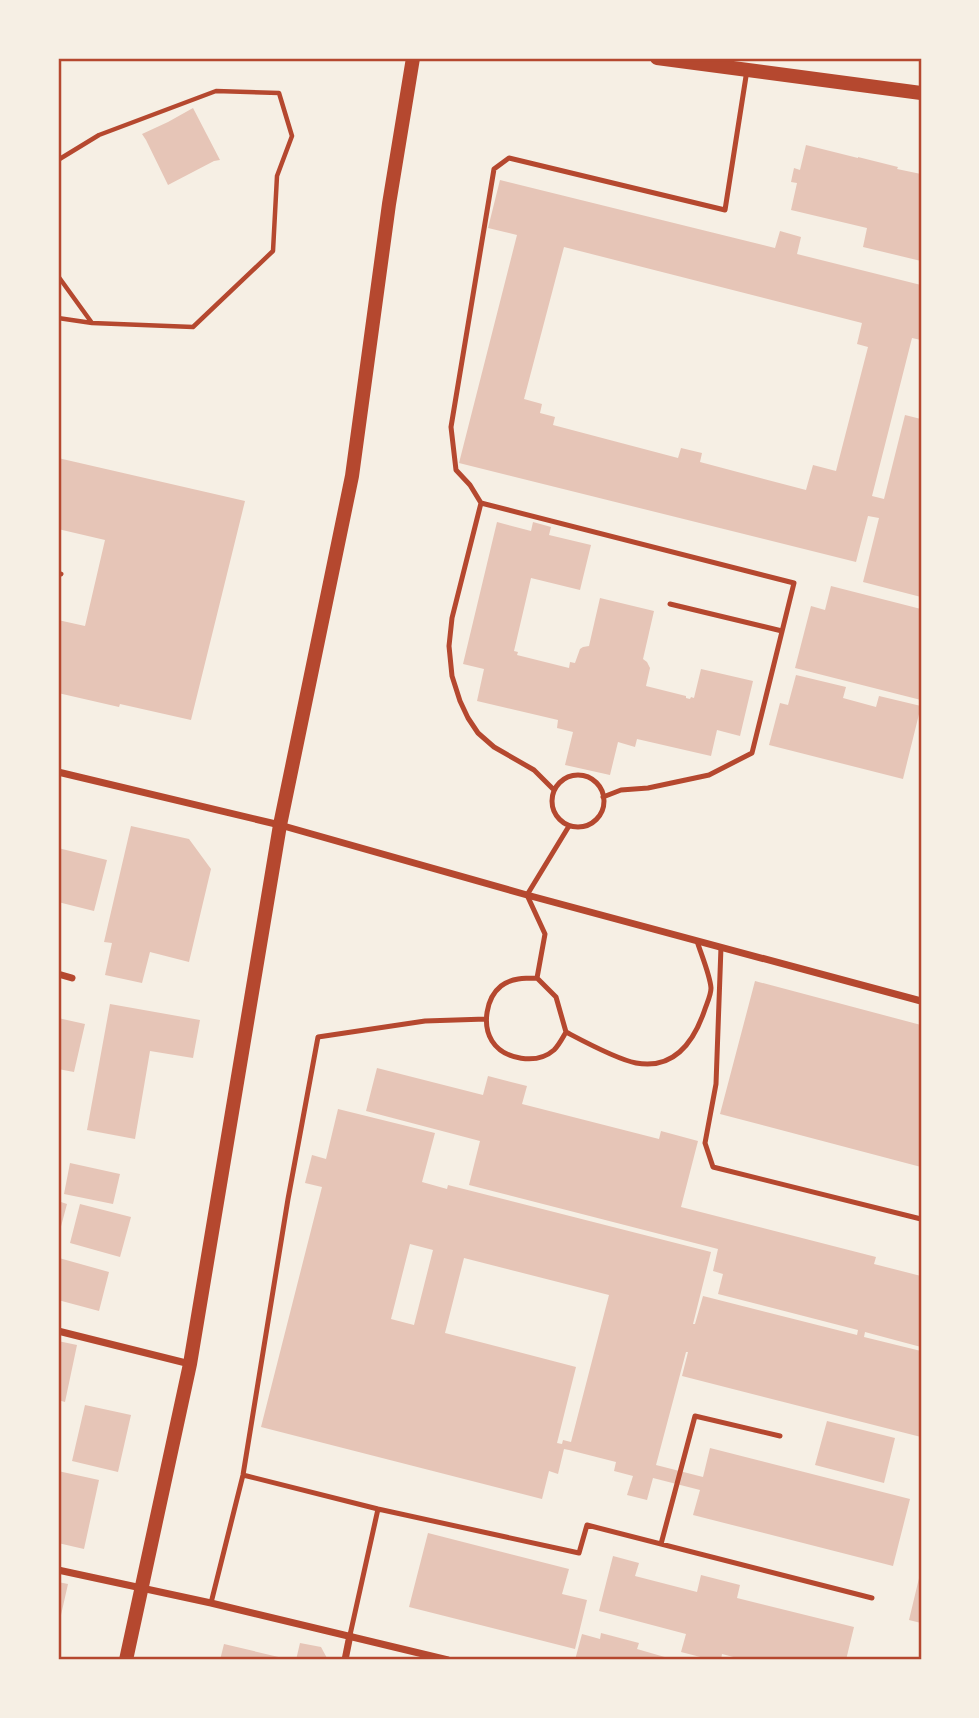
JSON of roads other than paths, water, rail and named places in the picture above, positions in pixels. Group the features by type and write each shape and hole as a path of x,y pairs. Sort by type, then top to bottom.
{"main road":[{"path":"126,1660 190,1364 280,825 352,476 389,204 413,58"},
{"path":"657,58 711,61 747,70 921,93"}],"street":[{"path":"58,772 280,825 527,895 921,1001"},
{"path":"58,974 72,978"},
{"path":"58,1331 190,1364"},
{"path":"58,1570 350,1635 448,1660"},
{"path":"345,1660 350,1635"}],"lane":[{"path":"603,796 621,790 649,788 709,775 752,753 794,583 481,503 470,485 456,470 451,427 494,169 509,158 725,210 747,70"},
{"path":"481,503 452,618 452,676 460,701 478,733 494,747 534,770 554,790"},
{"path":"670,604 782,631"},
{"path":"572,775 589,777 596,782 603,796 600,814 587,825 569,826 562,822 552,807 554,790 558,783 572,775"},
{"path":"537,978 545,934 527,895 569,826"},
{"path":"566,1032 553,1051 532,1060 509,1056 492,1041 486,1019 490,1001 501,986 518,978 537,978 556,997 566,1032 635,1063 650,1064 670,1060 688,1045 702,1017 711,990 697,941"},
{"path":"721,947 716,1084 705,1143 713,1167 921,1219"},
{"path":"211,1603 243,1475 288,1199 318,1037 425,1021 486,1019"},
{"path":"660,1544 695,1416 780,1436"},
{"path":"243,1475 378,1509 579,1553 587,1525 872,1598"},
{"path":"350,1635 378,1509"}]}
